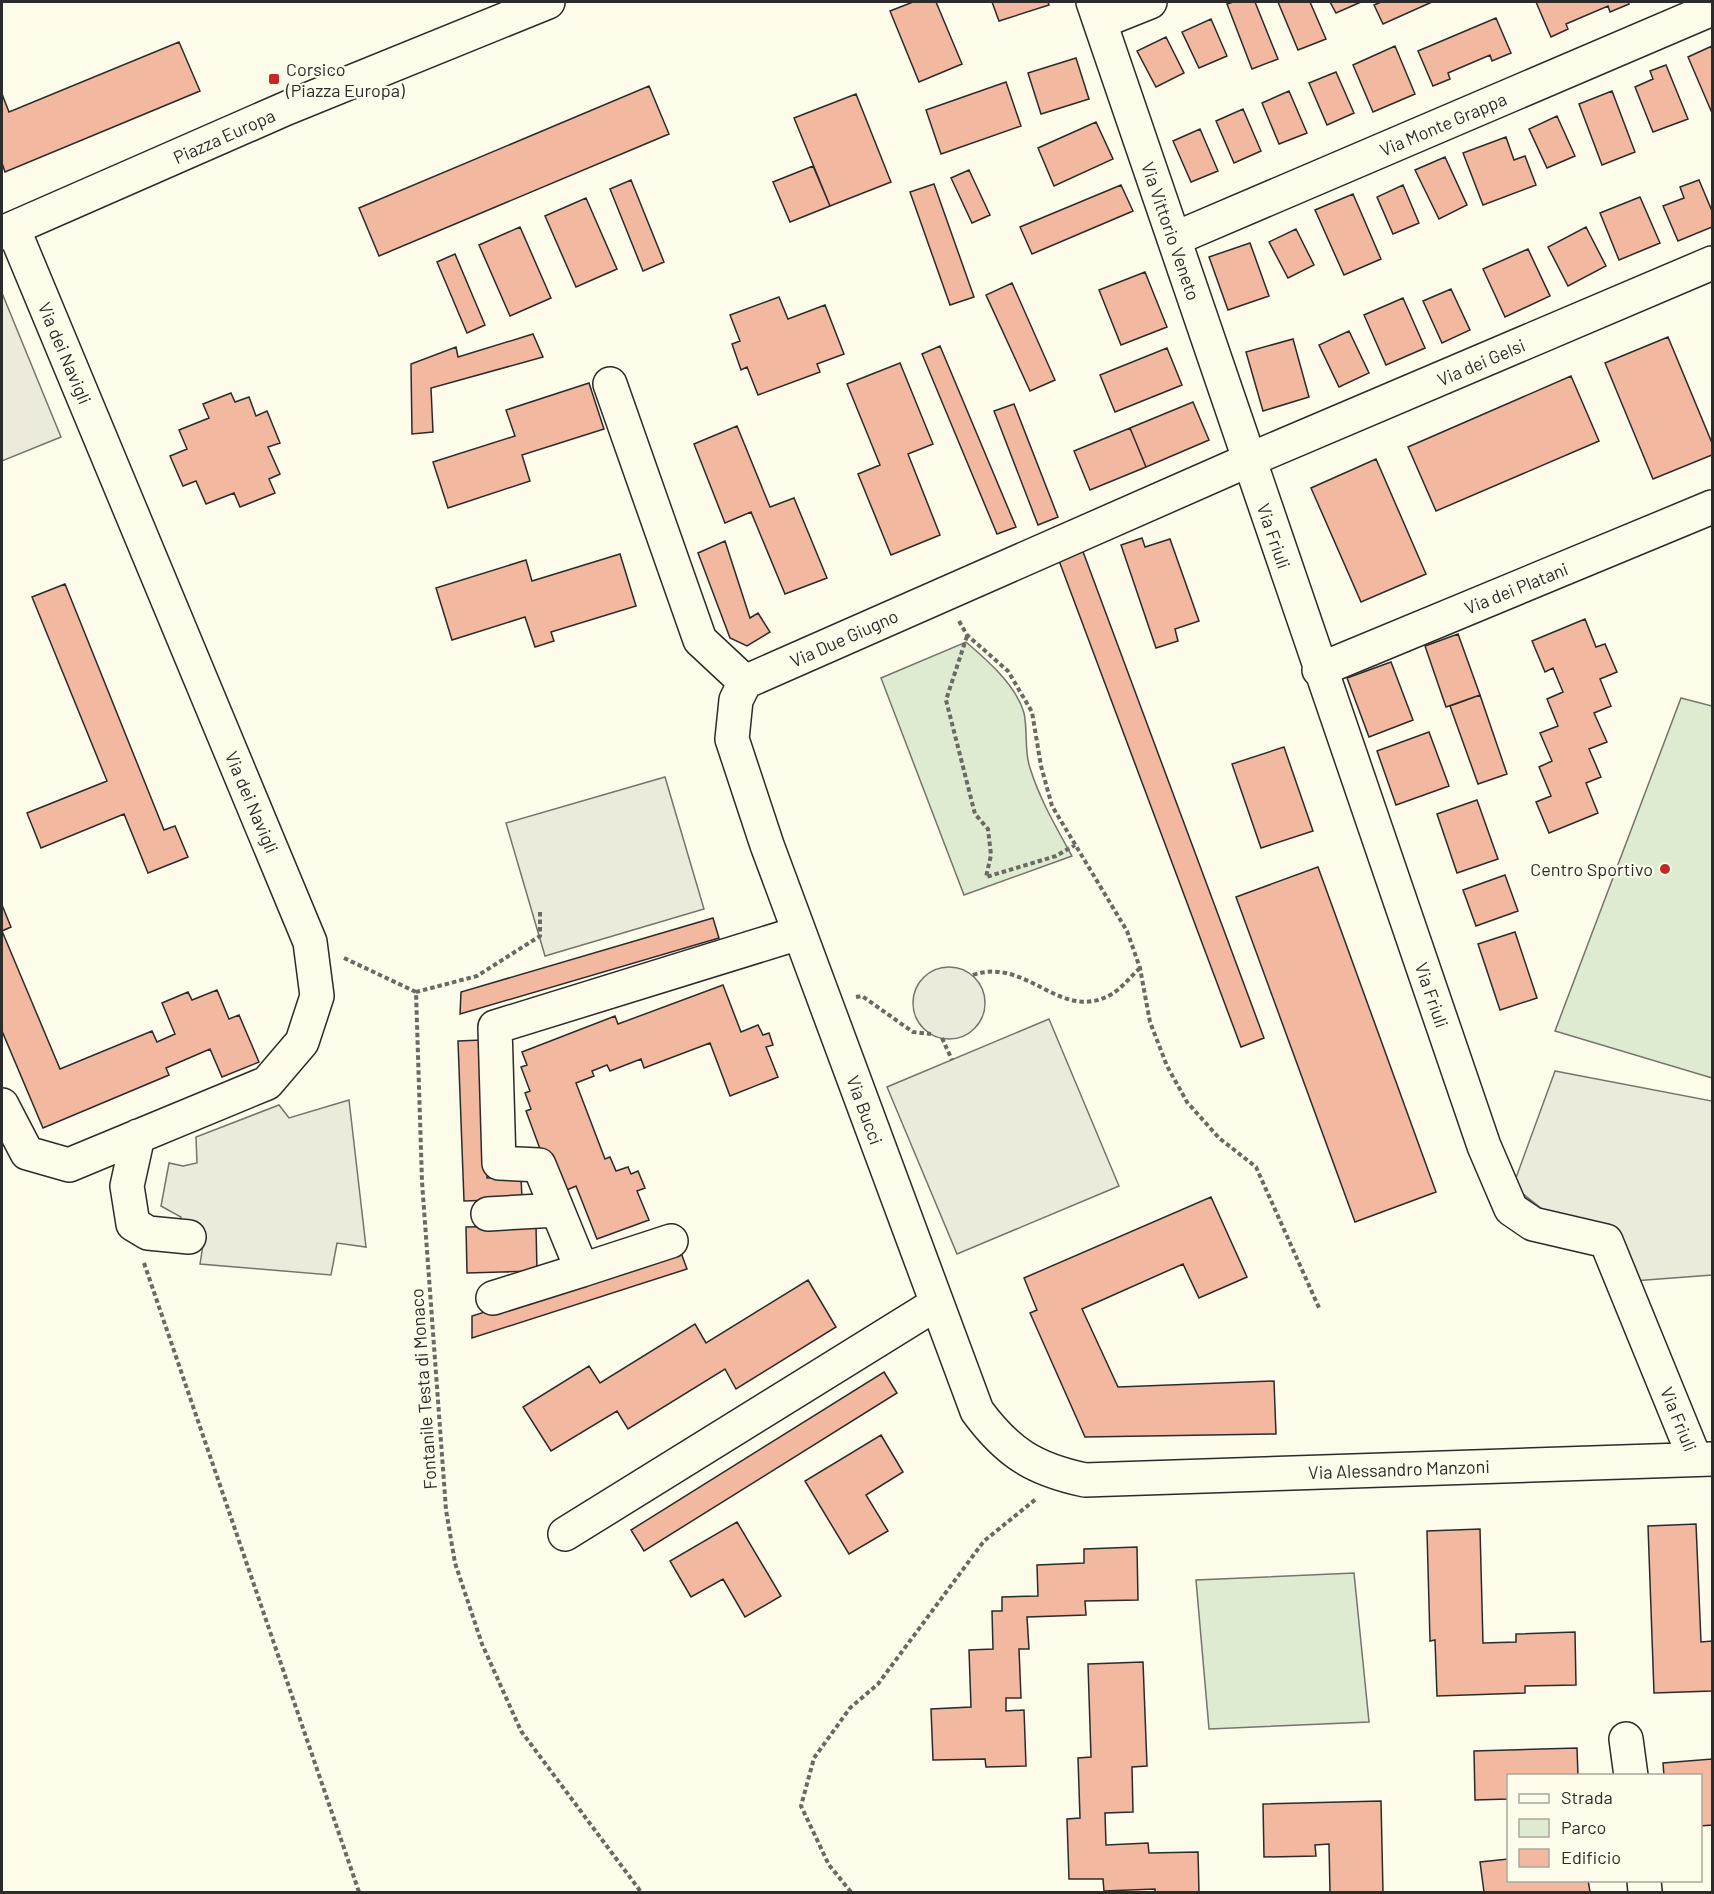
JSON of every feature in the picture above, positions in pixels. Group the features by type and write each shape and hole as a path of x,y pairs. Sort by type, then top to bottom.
{"street":[{"name":"Piazza Europa","path":"7,231 287,108 548,2"},
{"path":"1097,12 1149,2"},
{"name":"Via Monte Grappa","path":"1174,239 1713,9"},
{"name":"Via Vittorio Veneto","path":"1097,12 1249,460"},
{"name":"Via dei Navigli","path":"2,1105 27,1153 69,1165 267,1083 302,1042 317,996 310,942 7,231"},
{"name":"Via dei Gelsi","path":"1249,460 1713,263"},
{"path":"609,384 700,640 745,682"},
{"name":"Via Due Giugno","path":"745,682 1249,460"},
{"name":"Via Friuli","path":"1249,460 1319,670 1484,1146 1511,1209 1533,1224 1606,1241 1704,1459"},
{"name":"Via dei Platani","path":"1319,670 1713,507"},
{"name":"Via Bucci","path":"745,682 736,700 732,739 826,1006 977,1411 994,1434 1023,1458 1052,1473 1085,1480"},
{"path":"582,1270 539,1165 499,1164 495,1027 800,933"},
{"path":"138,1136 127,1186 133,1224 148,1233 189,1237"},
{"path":"488,1214 557,1210"},
{"path":"493,1298 671,1240"},
{"path":"565,1534 936,1304"},
{"name":"Via Alessandro Manzoni","path":"1085,1480 1704,1459"},
{"path":"1626,1739 1631,1774"}],"path":[{"path":"945,594 967,635 1008,671 1032,712 1041,766 1052,806 1122,921 1140,968 1150,1022 1167,1066 1187,1102 1219,1138 1256,1167 1320,1310"},
{"path":"967,635 946,700 975,814 988,828 991,855 986,877 1056,856 1075,845"},
{"path":"310,942 416,992 477,976 540,936 540,912"},
{"path":"973,975 982,972 1008,971 1060,998 1084,1002 1112,994 1140,968"},
{"name":"Fontanile Testa di Monaco","path":"416,992 422,1182 446,1510 455,1563 482,1644 521,1731 640,1893"},
{"path":"826,1006 862,996 913,1032 931,1034"},
{"path":"942,1038 952,1060"},
{"path":"133,1224 160,1316 359,1893"},
{"path":"851,1893 829,1864 801,1806 814,1758 850,1708 878,1684 916,1636 984,1541 1042,1493 1052,1473"}],"green space":[{"path":"966,642 1008,683 1020,703 1025,720 1027,755 1034,780 1072,856 964,895 881,678"},
{"name":"Centro Sportivo","path":"1681,698 1712,706 1712,1078 1555,1031"},
{"path":"1354,1573 1369,1722 1209,1729 1196,1580"}],"shaded area":[{"path":"2,293 61,437 2,461"},
{"path":"665,777 704,909 545,956 506,823"},
{"path":"949,967 969,973 979,983 985,1003 979,1023 969,1033 949,1039 929,1033 919,1023 913,1003 919,983 929,973"},
{"path":"1049,1019 1119,1186 957,1254 887,1087"},
{"path":"1555,1071 1712,1101 1712,1275 1633,1281 1513,1186"},
{"path":"349,1100 366,1247 337,1243 331,1275 200,1264 203,1245 171,1245 181,1217 161,1206 169,1163 183,1166 197,1163 196,1137 279,1105 289,1118"}],"building":[{"path":"913,2 936,2 962,64 919,82 890,11"},
{"path":"992,2 1048,2 1049,5 999,21"},
{"path":"1255,2 1278,59 1252,69 1227,4"},
{"path":"1278,2 1310,2 1326,39 1298,50"},
{"path":"1330,2 1361,2 1336,13"},
{"path":"1381,2 1432,2 1383,24 1374,5"},
{"path":"1536,2 1628,2 1629,4 1610,12 1608,6 1566,24 1568,29 1551,37"},
{"path":"1496,18 1511,53 1492,61 1490,55 1448,73 1450,79 1433,86 1418,51"},
{"path":"1211,19 1227,56 1199,68 1182,32"},
{"path":"1166,37 1184,73 1156,87 1137,51"},
{"path":"179,42 200,91 5,172 2,163 2,94 9,112"},
{"path":"1395,46 1415,94 1373,112 1353,65"},
{"path":"1712,46 1712,113 1688,57"},
{"path":"1076,58 1089,99 1041,114 1028,73"},
{"path":"1666,65 1688,119 1653,132 1635,87 1653,79 1650,71"},
{"path":"1336,72 1354,113 1327,125 1309,83"},
{"path":"1006,82 1021,126 941,154 926,110"},
{"path":"649,86 669,134 379,256 359,208"},
{"path":"1289,91 1307,133 1279,144 1262,103"},
{"path":"1612,91 1635,152 1602,165 1579,104"},
{"path":"856,94 891,182 830,206 794,118"},
{"path":"1243,109 1261,151 1234,163 1216,121"},
{"path":"1557,116 1575,156 1547,168 1529,129"},
{"path":"1096,122 1113,159 1054,186 1038,148"},
{"path":"1200,129 1218,171 1191,182 1173,141"},
{"path":"1506,137 1514,160 1525,156 1536,185 1483,205 1463,153"},
{"path":"1445,157 1467,205 1439,219 1415,170"},
{"path":"813,166 830,206 790,222 773,182"},
{"path":"969,170 990,215 972,223 951,178"},
{"path":"631,180 664,262 643,271 610,189"},
{"path":"1699,180 1712,211 1712,227 1678,241 1663,206 1684,198 1680,187"},
{"path":"934,184 974,297 950,305 910,192"},
{"path":"1121,185 1133,211 1032,254 1020,227"},
{"path":"1403,185 1419,223 1393,234 1377,197"},
{"path":"1353,194 1381,259 1344,275 1315,210"},
{"path":"1640,197 1660,243 1619,260 1600,213"},
{"path":"586,198 617,269 576,287 545,216"},
{"path":"520,227 551,298 510,316 479,245"},
{"path":"1586,227 1606,266 1568,286 1548,247"},
{"path":"1296,229 1314,265 1288,278 1269,242"},
{"path":"1250,243 1269,296 1228,310 1209,257"},
{"path":"1528,249 1550,296 1505,317 1483,269"},
{"path":"455,254 485,325 467,333 437,262"},
{"path":"1145,272 1167,327 1121,345 1099,290"},
{"path":"1012,283 1055,380 1030,391 986,295"},
{"path":"1451,289 1470,330 1442,343 1423,301"},
{"path":"779,297 788,319 825,305 844,354 817,364 820,372 758,395 747,367 741,370 732,344 740,341 730,315"},
{"path":"1403,298 1425,348 1386,365 1364,315"},
{"path":"1349,331 1369,373 1339,387 1319,345"},
{"path":"533,334 543,357 431,388 433,432 412,434 411,364 456,347 458,357"},
{"path":"1668,337 1712,443 1712,455 1653,479 1605,363"},
{"path":"1293,339 1309,397 1263,411 1246,352"},
{"path":"940,346 1016,527 997,534 922,354"},
{"path":"1167,348 1182,385 1115,412 1100,375"},
{"path":"900,363 933,444 908,454 940,535 891,555 858,474 880,465 847,384"},
{"path":"1571,376 1599,441 1436,511 1408,447"},
{"path":"589,383 604,429 522,455 530,481 448,508 433,462 515,436 506,410"},
{"path":"231,393 235,402 249,397 256,416 267,411 280,443 268,447 280,474 269,479 275,493 240,507 234,493 206,504 196,481 183,486 170,456 187,449 179,430 209,418 203,404"},
{"path":"1193,402 1209,440 1146,467 1130,428"},
{"path":"1014,404 1058,517 1038,525 994,411"},
{"path":"737,426 770,507 794,498 827,578 785,594 751,512 725,523 694,444"},
{"path":"1130,428 1146,467 1090,490 1074,451"},
{"path":"1376,459 1426,574 1361,602 1311,488"},
{"path":"1142,538 1145,547 1170,539 1199,621 1175,629 1178,641 1156,648 1121,545"},
{"path":"725,541 750,618 758,613 770,632 747,646 730,638 698,553"},
{"path":"1082,549 1264,1038 1241,1047 1058,558"},
{"path":"620,554 636,606 551,632 554,641 535,647 525,617 452,640 436,588 526,560 532,581"},
{"path":"65,584 164,830 175,826 188,857 148,873 124,814 41,848 27,813 107,781 32,597"},
{"path":"1585,619 1596,647 1605,644 1617,672 1600,679 1611,706 1594,713 1607,742 1589,749 1601,777 1586,783 1598,813 1549,833 1536,802 1551,796 1539,767 1552,761 1540,733 1558,726 1547,699 1563,692 1553,668 1545,672 1532,641"},
{"path":"1458,634 1480,695 1446,707 1425,646"},
{"path":"1391,662 1413,720 1369,737 1347,678"},
{"path":"1480,695 1507,774 1478,784 1450,706"},
{"path":"1429,732 1449,786 1396,805 1377,751"},
{"path":"1284,747 1313,831 1261,848 1232,764"},
{"path":"1477,800 1498,859 1457,873 1437,814"},
{"path":"1318,867 1436,1192 1355,1222 1236,897"},
{"path":"1505,875 1518,911 1476,926 1463,890"},
{"path":"2,905 11,927 2,931"},
{"path":"713,918 719,938 460,1014 461,992"},
{"path":"2,931 60,1069 152,1031 157,1042 175,1034 162,1003 188,992 192,1000 217,990 229,1019 239,1015 259,1062 222,1077 210,1049 166,1068 169,1075 43,1128 2,1031"},
{"path":"1515,932 1537,998 1500,1010 1478,944"},
{"path":"723,985 741,1032 758,1025 763,1035 769,1033 773,1045 766,1047 778,1077 730,1096 710,1043 644,1068 641,1059 610,1071 607,1065 592,1071 594,1076 576,1083 605,1159 610,1157 616,1171 628,1167 631,1174 638,1171 645,1188 637,1191 649,1220 597,1239 576,1186 567,1190 560,1172 550,1176 526,1111 531,1109 525,1093 530,1091 521,1067 527,1065 522,1052 615,1016 618,1024"},
{"path":"482,1040 487,1178 521,1177 522,1199 464,1201 458,1041"},
{"path":"1211,1197 1247,1277 1199,1298 1183,1264 1082,1309 1118,1387 1274,1381 1276,1434 1085,1437 1030,1313 1037,1310 1024,1278"},
{"path":"536,1226 537,1271 467,1273 466,1227"},
{"path":"680,1250 687,1269 472,1338 472,1316"},
{"path":"808,1280 836,1327 736,1389 725,1369 628,1429 617,1411 551,1451 523,1407 589,1366 600,1383 695,1324 706,1343"},
{"path":"884,1372 897,1393 644,1551 631,1530"},
{"path":"881,1435 903,1472 866,1495 888,1531 849,1554 805,1481"},
{"path":"737,1522 781,1596 745,1617 723,1579 691,1597 670,1561"},
{"path":"1696,1524 1701,1642 1712,1641 1712,1691 1654,1693 1648,1526"},
{"path":"1480,1529 1483,1643 1516,1642 1516,1634 1575,1632 1576,1685 1525,1686 1525,1693 1437,1696 1435,1640 1430,1641 1427,1531"},
{"path":"1137,1547 1138,1600 1085,1601 1086,1615 1027,1617 1029,1649 1019,1649 1021,1698 1006,1698 1006,1711 1024,1710 1026,1766 986,1767 985,1759 933,1760 931,1709 971,1707 969,1650 993,1649 992,1611 1002,1611 1002,1597 1038,1596 1037,1565 1084,1563 1084,1549"},
{"path":"1143,1662 1147,1766 1132,1767 1133,1812 1105,1813 1106,1845 1148,1843 1149,1853 1198,1852 1199,1892 1155,1892 1155,1889 1104,1891 1103,1879 1069,1879 1067,1819 1080,1818 1078,1758 1091,1757 1088,1664"},
{"path":"1577,1748 1578,1774 1507,1774 1507,1799 1475,1800 1474,1751"},
{"path":"1712,1759 1712,1825 1702,1826 1702,1774 1664,1774 1663,1763"},
{"path":"1381,1801 1383,1892 1330,1892 1329,1844 1315,1845 1316,1856 1264,1857 1263,1804"},
{"path":"1507,1859 1507,1882 1588,1882 1590,1892 1484,1892 1480,1862"}],"place":[{"name":"Corsico (Piazza Europa)","path":"274,79"},
{"name":"Centro Sportivo","path":"1665,869"}]}
